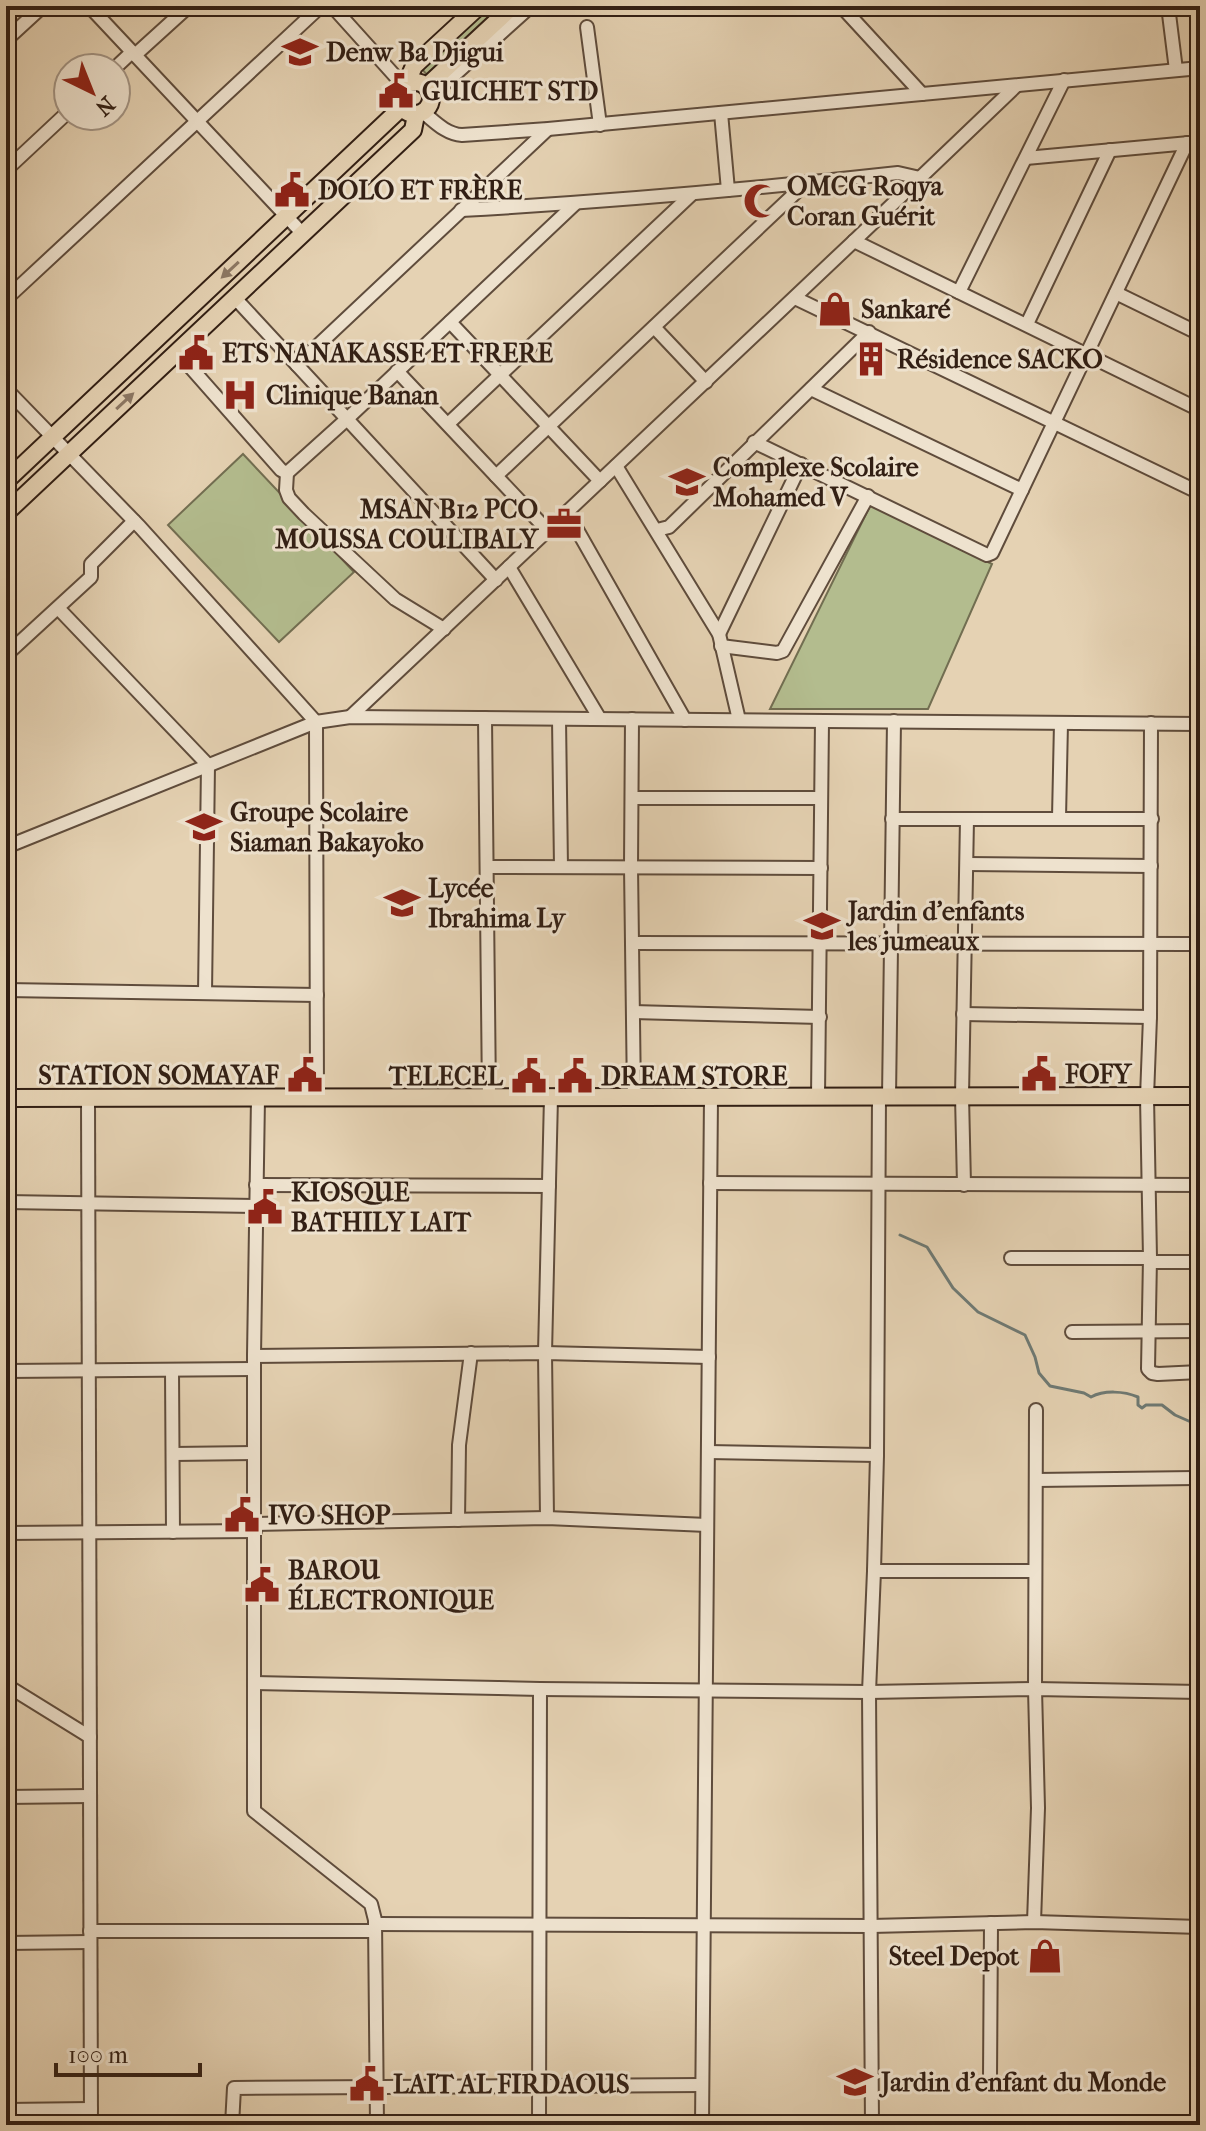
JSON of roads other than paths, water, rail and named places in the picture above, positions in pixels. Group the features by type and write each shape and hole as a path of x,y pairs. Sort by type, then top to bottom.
{"main road":[{"path":"6,481 287,216 414,112 430,105 411,73 414,66 479,6"},
{"path":"414,112 398,100 400,91 419,87 513,6"},
{"path":"6,513 413,130 414,112"},
{"path":"6,1098 1200,1096"}],"street":[{"path":"6,40 43,6"},
{"path":"89,6 303,234"},
{"path":"134,54 189,6"},
{"path":"6,299 321,6"},
{"path":"332,6 419,87 531,6"},
{"path":"841,6 922,94"},
{"path":"1168,6 1176,70"},
{"path":"587,27 600,125"},
{"path":"414,112 454,134 548,129 1200,68"},
{"path":"959,292 1064,80"},
{"path":"350,717 1016,86"},
{"path":"721,113 728,190"},
{"path":"6,170 52,127"},
{"path":"297,365 548,129"},
{"path":"1026,158 1194,143"},
{"path":"754,442 987,555 995,548 1116,293 1194,143"},
{"path":"1027,324 1110,150"},
{"path":"461,210 575,204 898,173 920,178"},
{"path":"496,476 806,183"},
{"path":"448,424 692,194"},
{"path":"444,629 395,599 304,514 289,498 287,473 575,204"},
{"path":"854,241 1200,410"},
{"path":"1116,293 1200,334"},
{"path":"235,298 496,580"},
{"path":"795,298 1200,493"},
{"path":"450,322 600,481"},
{"path":"654,327 706,382"},
{"path":"657,530 669,527 869,332"},
{"path":"177,352 281,470 287,473"},
{"path":"397,371 548,531"},
{"path":"6,389 134,521 316,722 317,1098"},
{"path":"811,389 1022,490"},
{"path":"720,640 801,464"},
{"path":"616,466 720,640 739,720"},
{"path":"720,640 777,653 783,651 868,496"},
{"path":"567,512 685,720"},
{"path":"6,655 91,577 91,564 134,521"},
{"path":"509,567 600,719"},
{"path":"58,608 208,765 205,993"},
{"path":"6,847 316,722 350,717 1200,724"},
{"path":"485,718 489,1097"},
{"path":"559,719 561,867"},
{"path":"632,719 634,1097"},
{"path":"818,1097 822,721"},
{"path":"872,2125 869,1692 877,1455 878,1184 891,943 894,721"},
{"path":"1059,818 1061,723"},
{"path":"1151,723 1148,1369 1152,1373 1200,1372"},
{"path":"633,798 821,798"},
{"path":"892,819 1152,819"},
{"path":"964,1185 962,1096 967,819"},
{"path":"967,864 1151,866"},
{"path":"487,867 821,868"},
{"path":"632,943 1200,944"},
{"path":"6,990 317,995"},
{"path":"633,1012 820,1017"},
{"path":"963,1014 1150,1017"},
{"path":"547,1518 545,1353 551,1097"},
{"path":"702,2125 711,1097"},
{"path":"88,1098 91,2125"},
{"path":"258,1098 254,1362 254,1811 371,1904 375,1927 377,2125"},
{"path":"710,1183 1200,1185"},
{"path":"256,1185 549,1186"},
{"path":"6,1202 255,1206"},
{"path":"1011,1258 1200,1262"},
{"path":"1072,1332 1200,1331"},
{"path":"6,1371 172,1370 254,1362 471,1353 709,1357"},
{"path":"458,1520 459,1445 471,1353"},
{"path":"172,1370 173,1532"},
{"path":"1034,1922 1038,1808 1035,1689 1036,1410"},
{"path":"708,1452 877,1455"},
{"path":"173,1454 254,1453"},
{"path":"1036,1480 1195,1478"},
{"path":"6,1533 173,1532 547,1518 707,1525"},
{"path":"874,1571 1035,1571"},
{"path":"254,1683 540,1689 1200,1692"},
{"path":"6,1685 90,1737"},
{"path":"539,2125 540,1689"},
{"path":"6,1797 90,1796"},
{"path":"6,1943 375,1927 871,1926 1034,1922 1200,1926 1200,1976"},
{"path":"990,2079 991,1923"},
{"path":"232,2125 234,2088 702,2085"},
{"path":"6,2110 91,2109"}],"waterway":[{"path":"900,1235 927,1247 953,1288 978,1312 1025,1335 1039,1373 1050,1386 1091,1397 1108,1392 1132,1395 1138,1397 1138,1405 1142,1408 1162,1405 1175,1415 1200,1426"}],"place":[{"name":"Denw Ba Djigui","path":"300,52"},
{"name":"GUICHET STD","path":"396,91"},
{"name":"DOLO ET FRÈRE","path":"292,190"},
{"name":"OMCG Roqya Coran Guérit","path":"761,201"},
{"name":"Sankaré","path":"835,309"},
{"name":"ETS NANAKASSE ET FRERE","path":"196,353"},
{"name":"Résidence SACKO","path":"871,359"},
{"name":"Clinique Banan","path":"240,395"},
{"name":"Complexe Scolaire Mohamed V","path":"687,482"},
{"name":"MSAN B12 PCO MOUSSA COULIBALY","path":"564,524"},
{"name":"Groupe Scolaire Siaman Bakayoko","path":"204,827"},
{"name":"Lycée Ibrahima Ly","path":"402,903"},
{"name":"Jardin d'enfants les jumeaux","path":"822,926"},
{"name":"FOFY","path":"1039,1074"},
{"name":"STATION SOMAYAF","path":"305,1075"},
{"name":"TELECEL","path":"529,1076"},
{"name":"DREAM STORE","path":"575,1076"},
{"name":"KIOSQUE BATHILY LAIT","path":"265,1207"},
{"name":"IVO SHOP","path":"242,1515"},
{"name":"BAROU ÉLECTRONIQUE","path":"262,1585"},
{"name":"Steel Depot","path":"1045,1956"},
{"name":"Jardin d'enfant du Monde","path":"855,2082"},
{"name":"LAIT AL FIRDAOUS","path":"367,2084"}]}
